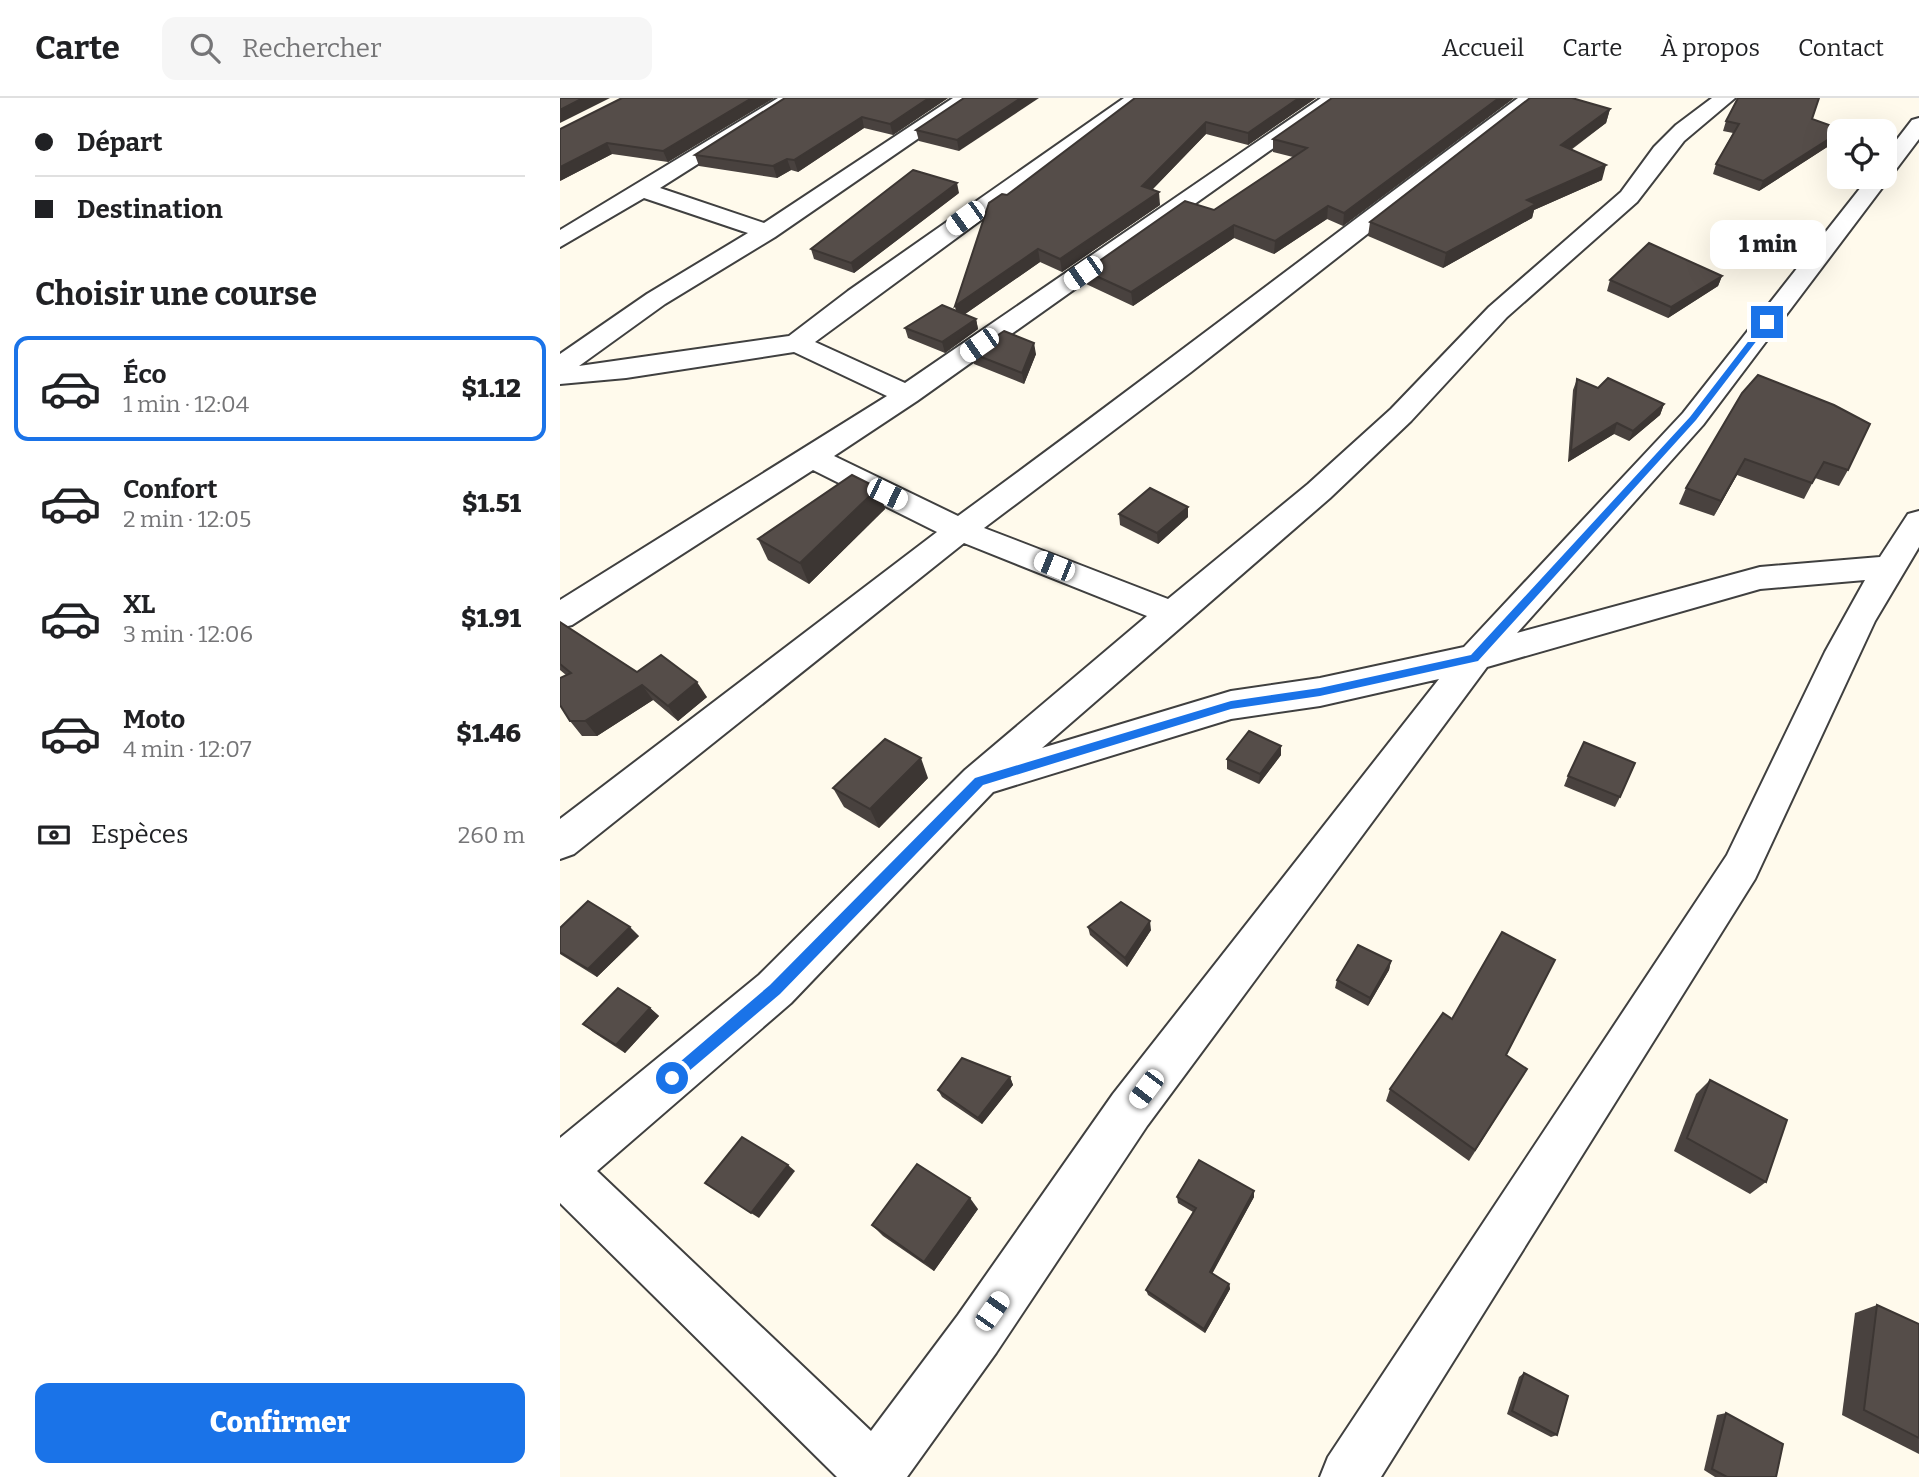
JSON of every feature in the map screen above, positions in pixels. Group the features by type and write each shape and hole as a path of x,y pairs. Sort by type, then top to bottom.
{"street":[{"path":"560,240 793,98"},
{"path":"560,367 656,299 767,232 967,98"},
{"path":"560,376 626,370 797,343 857,296 1137,98"},
{"path":"560,616 813,458 1334,98"},
{"path":"560,842 960,530 1181,366 1333,246 1531,98"},
{"path":"1725,98 1685,128 1659,156 1647,177 1629,197 1499,312 1401,415 1319,492 979,781 775,989 589,1148 560,1167 608,1220 745,1348 873,1476 977,1334 1130,1110 1475,658 1693,419 1871,189"},
{"path":"1897,154 1919,124"},
{"path":"643,190 767,232"},
{"path":"797,343 907,395"},
{"path":"813,458 960,530 1174,614"},
{"path":"1348,1477 1741,867 1776,799 1820,697 1860,617 1919,521"},
{"path":"979,781 1231,705 1320,692 1475,658 1760,578 1892,567"}],"building":[{"path":"560,98 583,98 560,110"},
{"path":"622,98 752,98 663,151 607,143 560,167 560,129"},
{"path":"785,98 929,98 890,124 862,117 794,160 787,159 773,166 695,155"},
{"path":"964,98 1021,98 957,140 916,130"},
{"path":"1135,98 1299,98 1248,133 1206,122 1142,186 1159,192 1060,259 1038,249 955,306 989,203 1002,194 1007,195"},
{"path":"1332,98 1499,98 1344,213 1328,206 1275,241 1234,225 1131,292 1085,271 1185,201 1214,210 1307,148 1273,139"},
{"path":"1530,98 1572,98 1610,109 1561,145 1606,165 1527,200 1536,204 1446,253 1370,222"},
{"path":"1738,98 1819,98 1812,119 1827,124 1827,140 1763,181 1716,164 1739,124 1726,121"},
{"path":"913,170 957,183 851,263 811,249"},
{"path":"1649,243 1722,276 1671,307 1610,280"},
{"path":"942,305 976,319 942,342 905,328"},
{"path":"1004,331 1034,343 1022,373 971,353"},
{"path":"1758,375 1834,405 1870,424 1848,470 1824,462 1812,483 1745,459 1721,501 1686,488 1742,393"},
{"path":"1608,378 1664,404 1633,431 1617,423 1571,451 1577,379 1598,388"},
{"path":"852,475 878,488 800,563 758,539"},
{"path":"1150,488 1188,507 1157,533 1119,514"},
{"path":"560,622 637,672 661,655 697,682 668,706 642,685 585,721 570,721 560,705 560,678 571,673 560,664"},
{"path":"1249,731 1281,746 1260,774 1227,759"},
{"path":"885,739 921,758 870,809 833,788"},
{"path":"1584,742 1635,763 1620,797 1568,776"},
{"path":"588,901 630,927 588,969 560,952 560,928"},
{"path":"1121,902 1150,921 1125,958 1088,927"},
{"path":"1502,932 1555,960 1506,1055 1527,1069 1475,1150 1390,1089 1443,1013 1452,1019"},
{"path":"1358,945 1391,961 1370,998 1337,980"},
{"path":"618,988 650,1008 616,1045 583,1024"},
{"path":"962,1058 1010,1077 978,1118 938,1090"},
{"path":"1710,1080 1787,1120 1766,1182 1687,1138"},
{"path":"742,1137 788,1165 751,1213 705,1183"},
{"path":"1199,1160 1254,1191 1210,1272 1229,1284 1204,1329 1146,1290 1196,1208 1177,1197"},
{"path":"917,1164 970,1198 924,1262 872,1225"},
{"path":"1877,1305 1919,1324 1919,1438 1864,1410"},
{"path":"1524,1373 1568,1396 1557,1435 1512,1411"},
{"path":"1726,1413 1783,1444 1776,1477 1727,1477 1712,1469"}],"route":[{"path":"672,1078 775,989 979,781 1231,705 1320,692 1475,658 1693,419 1767,322"}]}
